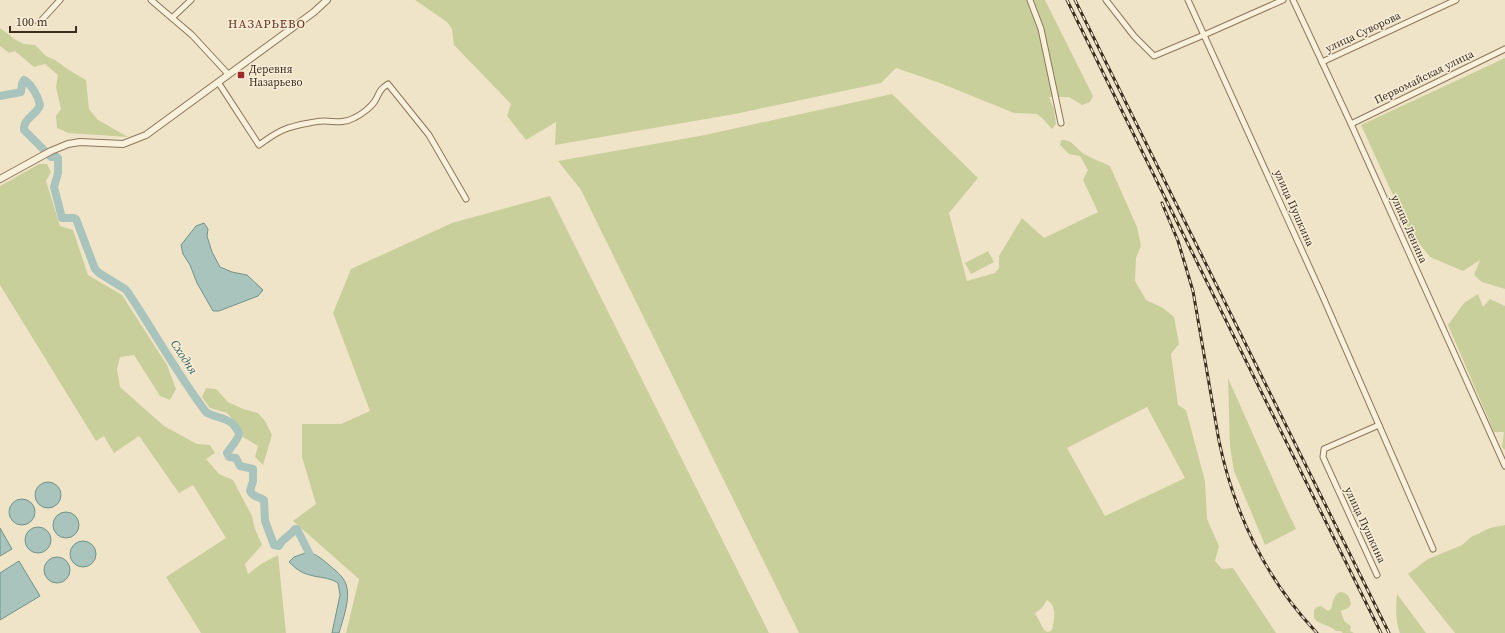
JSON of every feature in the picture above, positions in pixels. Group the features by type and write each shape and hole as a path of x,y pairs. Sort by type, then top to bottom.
{"street":[{"path":"39,23 60,0"},
{"path":"152,0 192,35 228,74"},
{"path":"172,18 191,0"},
{"path":"0,179 39,159 51,151 68,144 80,142 123,144 146,135 314,12 327,0"},
{"path":"1030,0 1040,29 1062,123"},
{"path":"1106,0 1134,36 1154,56 1283,0"},
{"name":"улица Пушкина","path":"1188,0 1320,290 1433,549"},
{"name":"улица Ленина","path":"1294,0 1505,466"},
{"name":"улица Суворова","path":"1322,62 1456,0"},
{"name":"Первомайская улица","path":"1351,124 1505,49"},
{"path":"218,82 259,145 272,135 287,127 323,121 336,123 355,118 370,107 382,88 388,84 428,135 466,199"},
{"name":"улица Пушкина","path":"1377,575 1322,457 1324,449 1378,425"}],"green space":[{"path":"415,0 1045,0 1093,96 1090,102 1082,105 1069,97 1049,97 1054,109 1056,124 1052,129 1037,114 1014,113 940,83 896,68 881,83 735,114 555,145 556,122 526,140 507,116 511,104 454,45 452,29 447,22"},
{"path":"0,28 24,44 35,45 46,56 55,60 86,80 89,109 98,120 128,137 68,133 57,128 56,116 61,109 56,87 58,75 45,64 34,67 15,51 9,53 0,46"},
{"path":"1505,58 1505,289 1482,282 1474,275 1480,260 1463,271 1430,257 1410,232 1361,125"},
{"path":"892,94 978,178 949,213 967,281 995,273 999,268 999,256 1022,218 1044,238 1098,212 1083,180 1088,170 1080,156 1069,154 1060,145 1061,140 1069,141 1084,154 1110,166 1137,227 1141,246 1136,258 1135,281 1146,300 1163,308 1174,317 1179,344 1171,354 1178,405 1186,410 1205,481 1207,519 1219,546 1215,561 1222,569 1233,568 1276,633 799,633 581,190 558,161 705,135","holes":["1147,407 1185,478 1105,516 1067,448","1047,600 1053,606 1054,610 1052,630 1048,632 1044,630 1035,613 1042,608"]},
{"path":"39,164 47,164 51,172 46,181 60,226 73,230 88,275 122,295 167,365 176,389 170,400 160,396 134,355 120,357 117,369 120,387 164,426 197,444 210,445 215,453 206,459 219,474 233,480 252,516 255,529 262,545 245,564 248,574 261,564 278,555 286,633 201,633 166,577 226,538 193,485 179,493 139,436 114,453 104,436 96,441 0,285 0,186"},
{"path":"550,196 769,633 346,633 359,579 293,521 316,504 302,457 302,424 341,424 370,411 333,313 351,269 452,223"},
{"path":"988,251 994,262 971,274 965,263"},
{"path":"1478,294 1483,307 1490,299 1505,306 1505,450 1502,447 1504,432 1494,432 1448,325 1464,303"},
{"path":"1228,378 1296,529 1265,545 1234,471 1230,447"},
{"path":"206,388 216,389 228,402 243,409 258,413 265,421 272,435 263,465 255,457 258,446 243,437 237,424 227,413 210,408 202,397"},
{"path":"1505,525 1505,633 1455,633 1408,574 1428,559 1462,545 1471,537 1490,528"},
{"path":"1340,592 1348,595 1350,599 1351,604 1348,608 1341,611 1345,622 1351,627 1350,631 1354,633 1343,633 1336,631 1316,621 1314,618 1314,610 1317,607 1321,606 1328,611 1331,609 1335,597"},
{"path":"1397,594 1426,633 1400,633 1396,609"}],"water":[{"path":"204,223 208,229 207,236 212,252 220,267 232,272 247,275 263,290 258,296 219,311 213,311 197,283 190,265 183,254 181,245 196,226"},
{"path":"48,482 57,486 61,495 57,504 48,508 39,504 35,495 39,486"},
{"path":"22,499 31,503 35,512 31,521 22,525 13,521 9,512 13,503"},
{"path":"66,512 75,516 79,525 75,534 66,538 57,534 53,525 57,516"},
{"path":"38,527 47,531 51,540 47,549 38,553 29,549 25,540 29,531"},
{"path":"0,528 12,549 0,556"},
{"path":"83,541 92,545 96,554 92,563 83,567 74,563 70,554 74,545"},
{"path":"308,552 319,557 334,569 345,581 348,596 339,633 332,633 340,595 338,583 304,573 289,562 294,557"},
{"path":"57,557 66,561 70,570 66,579 57,583 48,579 44,570 48,561"},
{"path":"19,561 40,596 0,620 0,573"}],"waterway":[{"name":"Сходня","path":"0,96 21,92 24,80 30,85 38,98 40,105 26,122 24,130 51,157 58,158 58,173 54,187 62,218 76,219 95,269 127,291 185,383 206,412 227,420 233,424 239,433 239,436 227,453 229,457 236,458 240,466 253,469 253,481 250,491 255,496 264,500 265,521 274,545 279,546 282,541 295,529 297,529 313,561"}],"railway":[{"path":"1067,0 1381,633"},
{"path":"1075,0 1389,633"},
{"path":"1162,203 1178,241 1193,291 1219,441 1233,494 1254,544 1268,568 1282,590 1317,633"}],"place":[{"name":"Деревня Назарьево","path":"241,75"}],"district":[{"name":"НАЗАРЬЕВО","path":"267,24"}]}
